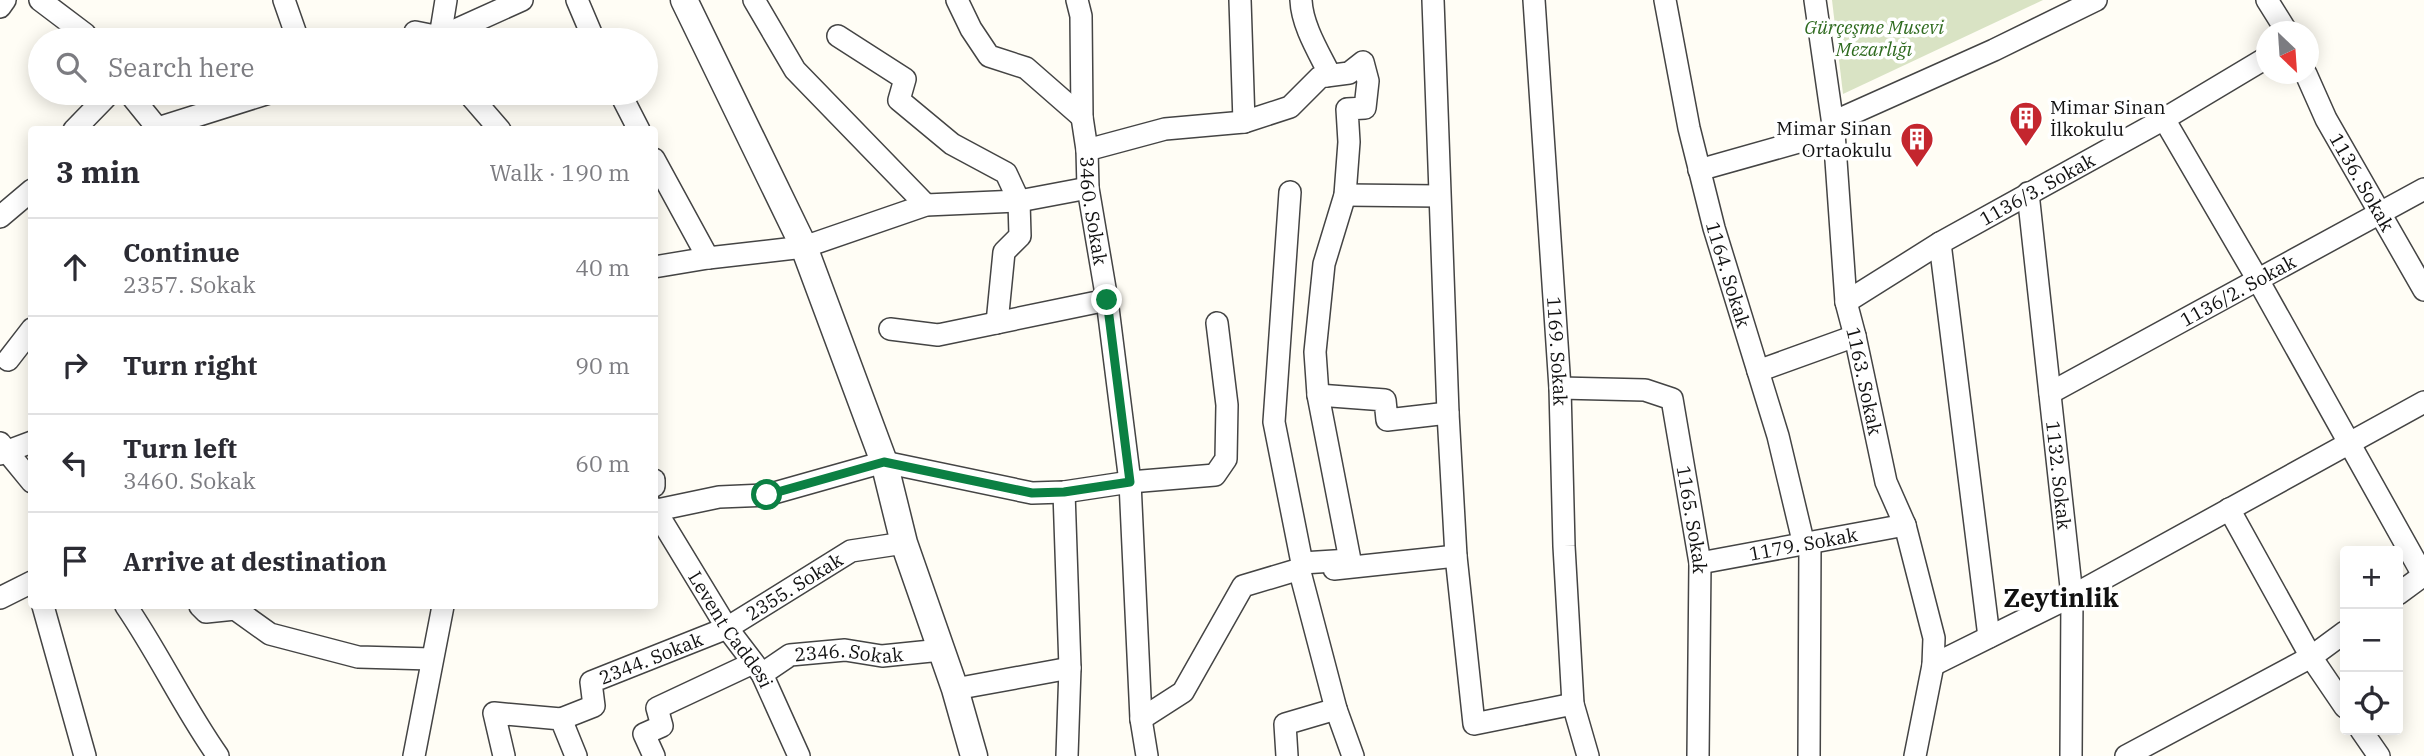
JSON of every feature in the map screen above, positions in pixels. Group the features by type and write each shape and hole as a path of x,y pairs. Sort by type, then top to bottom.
{"street":[{"path":"0,7 5,0"},
{"path":"40,0 77,28"},
{"path":"284,0 294,28"},
{"path":"426,28 446,0"},
{"path":"446,28 523,0"},
{"path":"577,0 589,28"},
{"path":"684,0 804,247 884,462 904,543 956,689 974,756"},
{"path":"754,0 795,69 926,205"},
{"path":"957,0 971,29 989,56 1026,68 1082,117"},
{"name":"3460. Sokak","path":"1077,0 1081,16 1082,117 1087,150 1088,188 1107,300 1130,482 1141,719 1147,756"},
{"path":"1240,0 1244,122"},
{"path":"1301,0 1305,19 1329,73 1326,76"},
{"path":"1433,0 1448,414 1456,556 1474,724 1573,704"},
{"name":"1169. Sokak","path":"1534,0 1560,388 1564,546 1573,704 1588,756"},
{"name":"1164. Sokak","path":"1665,0 1689,128 1714,228 1778,436 1807,544 1809,756"},
{"name":"1163. Sokak","path":"1815,0 1833,127 1846,302 1856,336 1886,482 1905,525 1934,638 1933,665 1915,756"},
{"path":"1699,170 1833,127 2096,0"},
{"path":"2267,0 2280,21"},
{"path":"838,36 905,79 899,100 953,144 1006,173 1019,201 1020,236 1004,252 997,323"},
{"path":"1087,150 1165,129 1244,122 1290,107 1320,77 1349,73 1363,62 1368,82 1365,108 1347,108 1349,142 1345,195 1324,264 1315,352 1318,395 1350,560 1301,568 1243,586 1183,692 1141,719"},
{"name":"1136/3. Sokak","path":"1846,302 1940,243 2164,119 2256,64"},
{"name":"1136. Sokak","path":"2310,84 2326,119 2424,290"},
{"path":"78,126 98,105"},
{"path":"139,105 156,126"},
{"path":"168,126 232,105"},
{"path":"478,105 497,126"},
{"path":"626,105 637,126"},
{"path":"2164,119 2258,280 2423,575 2403,590"},
{"path":"658,166 708,258"},
{"path":"658,266 804,247 926,205 1019,201 1088,188"},
{"name":"1136/2. Sokak","path":"2050,393 2424,189"},
{"path":"1290,192 1274,422 1301,568 1336,709 1353,756"},
{"path":"0,217 28,193"},
{"name":"1132. Sokak","path":"2028,193 2072,596 2071,756"},
{"path":"1345,195 1439,196"},
{"path":"1940,243 1989,637"},
{"path":"890,329 937,335 1107,300"},
{"path":"658,509 719,497 767,495 884,462 1032,493 1064,492 1130,482 1215,475 1226,459 1227,405 1217,323"},
{"path":"4,360 28,333"},
{"path":"1758,371 1856,336"},
{"path":"4,360 28,359"},
{"name":"1165. Sokak","path":"1560,388 1645,390 1672,398 1700,563 1698,756"},
{"path":"1318,395 1385,400 1387,420 1448,414"},
{"path":"1933,665 2072,596 2424,402"},
{"path":"28,443 2,450 28,478"},
{"path":"1064,492 1070,668 1067,756"},
{"path":"2229,509 2311,657 2340,700"},
{"name":"Levent Caddesi","path":"658,512 727,628 757,669 799,756"},
{"name":"1179. Sokak","path":"1700,563 1905,525"},
{"name":"2355. Sokak","path":"727,628 851,551 904,543"},
{"path":"1301,568 1456,556"},
{"path":"0,598 28,584"},
{"path":"44,609 85,756"},
{"path":"128,609 144,632 196,725 218,756"},
{"path":"203,609 206,612 235,609 271,634 358,657 432,659"},
{"path":"414,756 442,609"},
{"name":"2344. Sokak","path":"561,719 594,706 591,682 727,628"},
{"path":"2126,756 2311,657 2340,636"},
{"name":"2346. Sokak","path":"654,756 644,734 662,726 657,708 790,655 845,650 882,656 940,650"},
{"path":"956,689 1070,668"},
{"path":"1287,756 1285,724 1336,709"},
{"path":"504,756 494,713 561,719 576,756"},
{"path":"2364,735 2379,756"}],"green space":[{"name":"Gürçeşme Musevi Mezarlığı","path":"1832,0 2043,0 1843,94"}],"place":[{"name":"Mimar Sinan İlkokulu","path":"2026,148"},
{"name":"Mimar Sinan Ortaokulu","path":"1917,169"}],"district":[{"name":"Zeytinlik","path":"2061,598"}],"route":[{"path":"767,495 884,462 1032,493 1064,492 1130,482 1107,300"}]}
